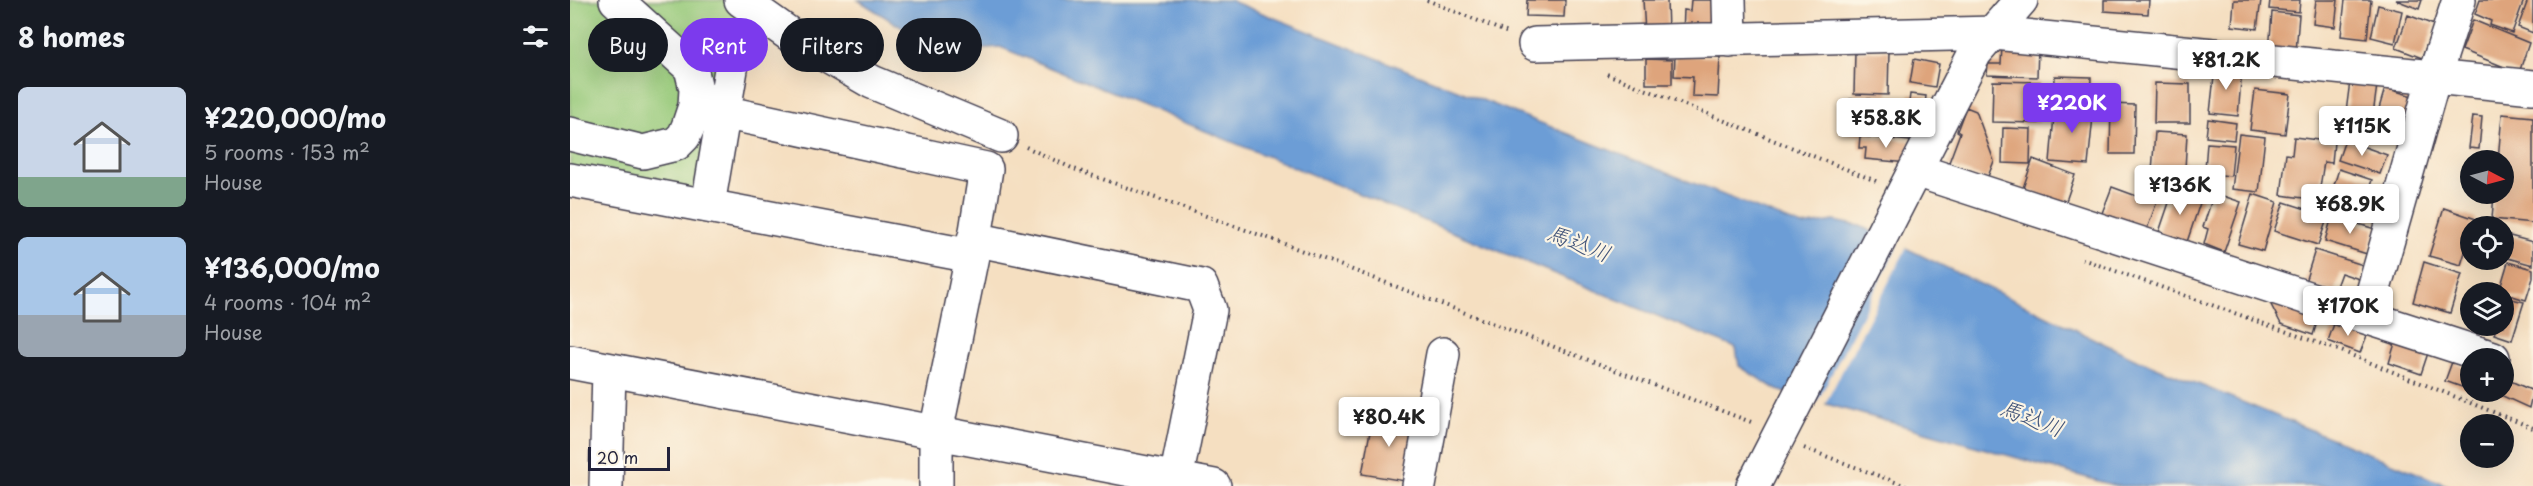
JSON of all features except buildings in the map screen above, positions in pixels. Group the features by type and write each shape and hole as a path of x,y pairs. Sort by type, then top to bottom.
{"street":[{"path":"616,0 691,68 696,89 708,109 708,206"},
{"path":"741,0 789,34 872,82 1001,136"},
{"path":"1729,0 1730,40"},
{"path":"1994,0 1995,33"},
{"path":"1753,486 1782,434 1975,53 1995,33 2021,0"},
{"path":"2366,317 2434,77 2459,0"},
{"path":"1535,44 1995,33 2533,87"},
{"path":"570,134 643,152 676,144 708,109 723,72"},
{"path":"708,109 986,169 936,432 936,486"},
{"path":"570,180 708,206 973,247 1201,286 1210,310 1195,483 570,362"},
{"path":"1909,181 2366,317 2462,348"},
{"path":"1419,486 1443,354"},
{"path":"606,486 609,370"}],"path":[{"path":"1001,136 1074,170 1274,240 1782,434 1906,486"}],"green space":[{"path":"570,0 726,0 747,16 745,18 680,18 680,72 720,72 700,183 690,191 570,168"}],"water":[{"name":"馬込川","path":"858,0 1229,0 1802,226 1834,221 1860,226 2134,358 2449,486 2116,486 1777,390 1739,366 1736,348 1000,47 982,49 982,18 896,18 896,24"}],"pier":[{"path":"1900,242 1908,245 1824,406 1816,404"}]}
